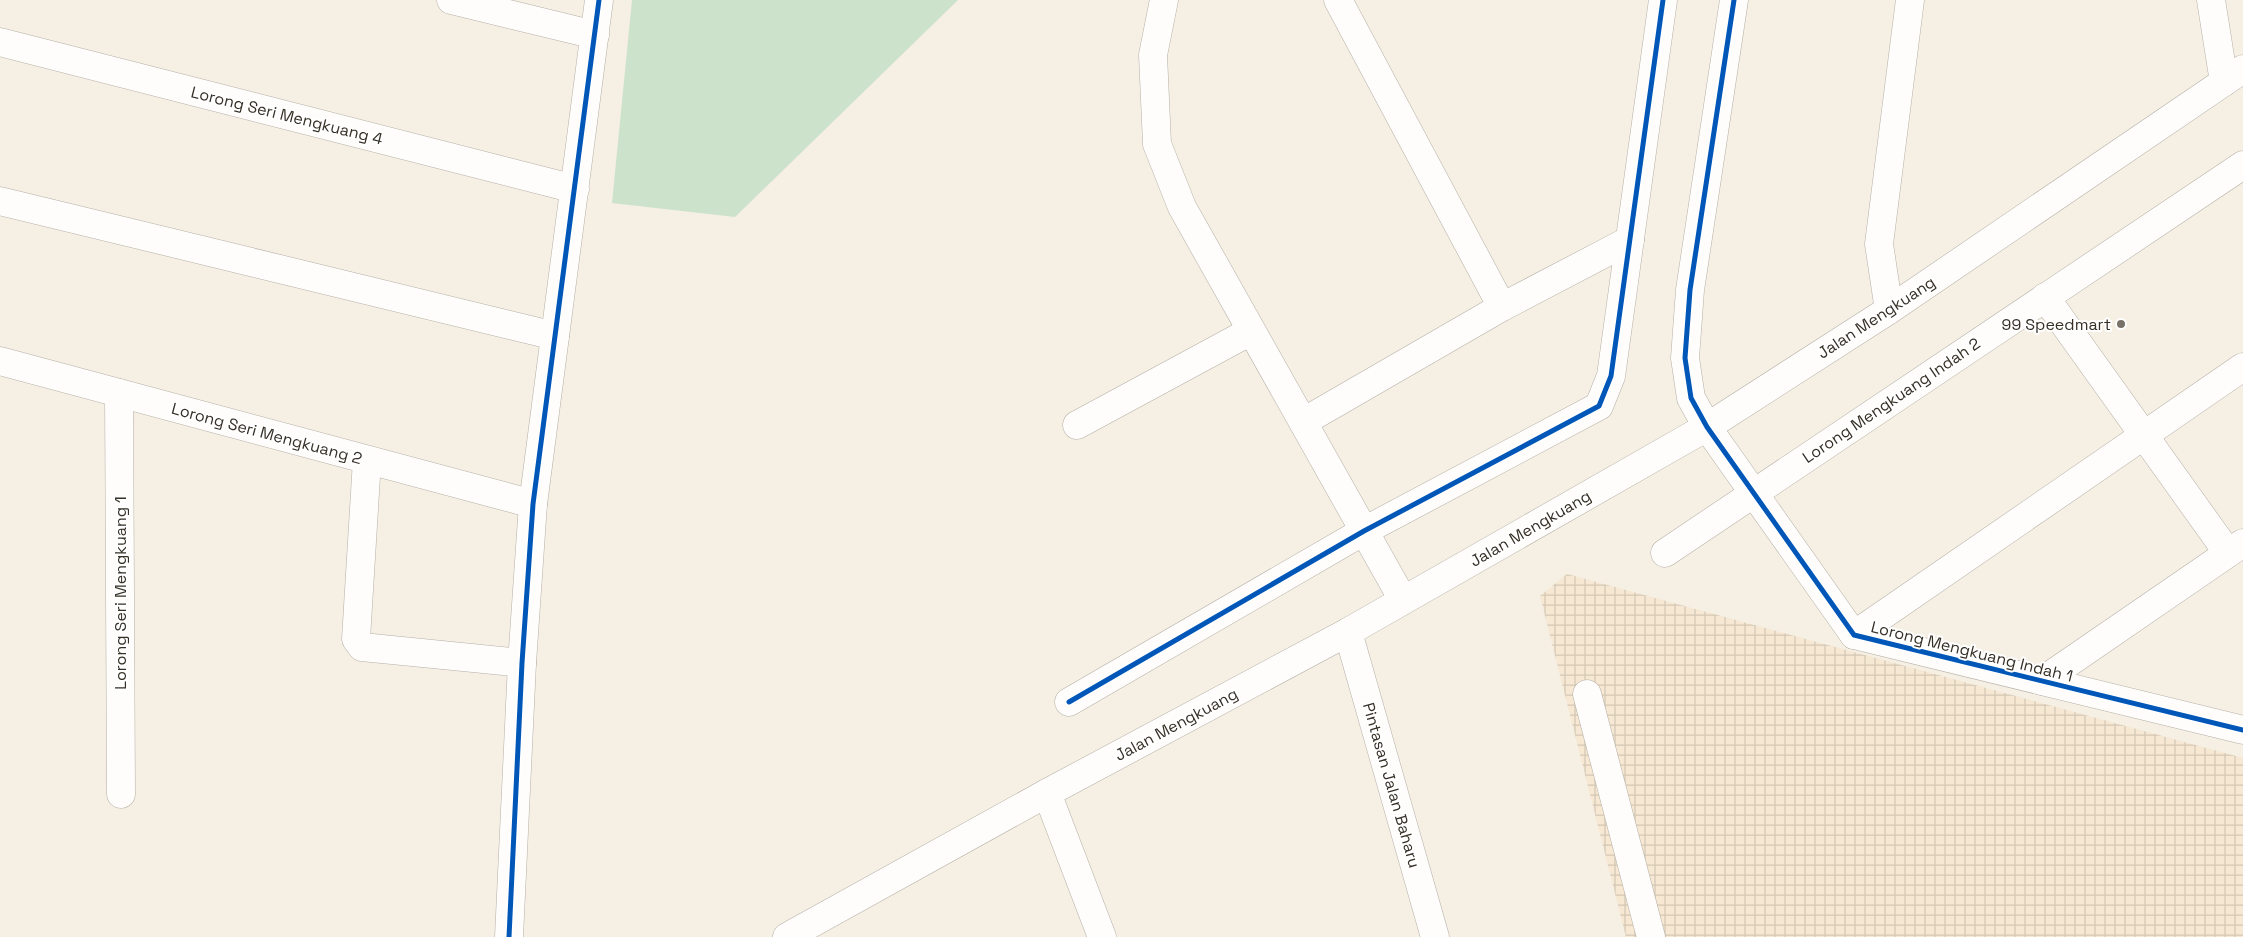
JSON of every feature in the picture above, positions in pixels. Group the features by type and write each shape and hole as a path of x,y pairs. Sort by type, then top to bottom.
{"street":[{"path":"451,0 595,35"},
{"path":"509,937 522,663 534,504 600,0"},
{"path":"1164,0 1153,54 1157,144 1182,207 1403,600"},
{"path":"1338,0 1502,307"},
{"path":"1069,702 1364,531 1599,406 1611,376 1663,0"},
{"name":"Lorong Mengkuang Indah 1","path":"1734,0 1690,290 1685,358 1691,398 1707,428 1854,635 2240,727"},
{"path":"1889,310 1879,244 1910,0"},
{"path":"2211,0 2234,76"},
{"name":"Lorong Seri Mengkuang 4","path":"0,42 574,189"},
{"name":"Jalan Mengkuang","path":"787,937 1047,793 1348,632 1707,428 1889,310 2234,76"},
{"name":"Lorong Mengkuang Indah 2","path":"1665,553 2243,165"},
{"path":"0,201 556,336"},
{"path":"1303,422 1502,307 1630,240"},
{"path":"2042,681 2235,548 2143,435 2045,297"},
{"path":"1077,425 1251,331"},
{"name":"Lorong Seri Mengkuang 2","path":"0,361 534,504"},
{"path":"1854,635 2243,367"},
{"name":"Lorong Seri Mengkuang 1","path":"119,393 121,794"},
{"path":"367,460 356,639 362,647 522,663"},
{"name":"Pintasan Jalan Baharu","path":"1348,632 1435,937"},
{"path":"1587,694 1651,937"},
{"path":"1047,793 1102,937"}],"shaded area":[{"path":"1567,574 2243,758 2243,937 1626,937 1540,596"}],"green space":[{"path":"632,0 958,0 735,217 612,203"}],"cycle path":[{"path":"509,937 522,663 533,504 599,0"},
{"path":"1069,702 1364,531 1599,406 1611,376 1663,0"},
{"path":"1734,0 1690,290 1685,358 1691,398 1707,427 1854,635 2243,730"}],"place":[{"name":"99 Speedmart","path":"2121,324"}]}
